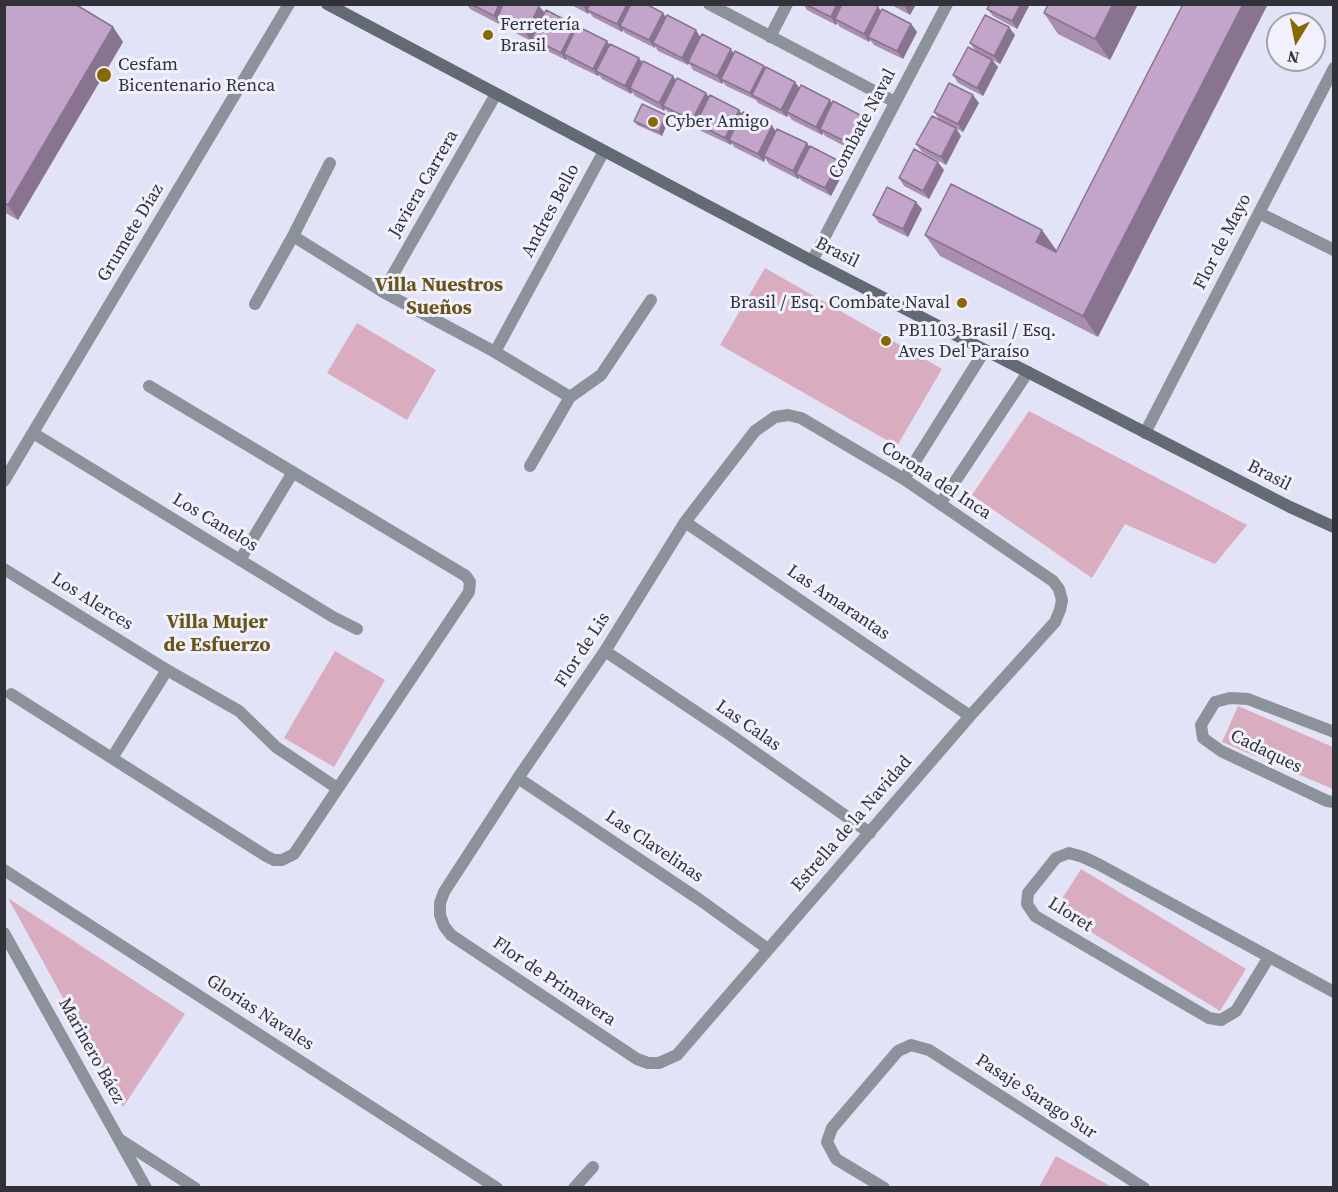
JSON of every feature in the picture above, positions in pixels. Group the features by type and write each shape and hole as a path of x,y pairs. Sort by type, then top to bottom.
{"main road":[{"name":"Brasil","path":"327,4 812,261 1290,507 1334,527"}],"street":[{"name":"Grumete Díaz","path":"4,481 289,4"},
{"path":"709,4 895,102"},
{"path":"770,37 787,4"},
{"name":"Combate Naval","path":"812,261 947,4"},
{"name":"Flor de Mayo","path":"1145,433 1333,70"},
{"name":"Javiera Carrera","path":"383,291 496,94"},
{"name":"Andres Bello","path":"495,352 604,151"},
{"path":"255,304 330,164"},
{"path":"1259,213 1334,250"},
{"path":"293,236 383,291 495,352 570,397"},
{"path":"530,466 570,397 601,375 651,300"},
{"path":"904,479 985,350"},
{"path":"940,504 1028,372"},
{"path":"11,694 274,860 282,860 294,854 469,592 470,582 466,576 149,386"},
{"name":"Corona del Inca","path":"775,417 788,415 801,418 904,479 1053,581 1062,600"},
{"name":"Flor de Lis","path":"440,915 440,903 444,892 605,651 685,522 754,431 775,417"},
{"name":"Los Canelos","path":"33,433 333,617 357,629"},
{"path":"240,560 293,472"},
{"name":"Las Amarantas","path":"685,522 970,716"},
{"name":"Los Alerces","path":"4,569 167,670 239,711 276,747 337,788"},
{"name":"Estrella de la Navidad","path":"659,1063 676,1055 970,716 1055,622 1062,600"},
{"name":"Las Calas","path":"605,651 870,832"},
{"path":"112,758 167,670"},
{"name":"Cadaques","path":"1334,732 1248,699 1230,698 1215,702 1202,725 1203,738 1221,751 1327,801 1334,802"},
{"name":"Las Clavelinas","path":"518,778 700,900 768,949"},
{"name":"Lloret","path":"1269,957 1236,1011 1221,1020 1209,1018 1035,916 1027,904 1028,893 1056,858 1069,853 1098,864 1334,992"},
{"name":"Glorias Navales","path":"4,870 497,1188"},
{"name":"Flor de Primavera","path":"440,915 451,935 637,1059 648,1063 659,1063"},
{"name":"Marinero Báez","path":"4,933 146,1188"},
{"name":"Pasaje Sarago Sur","path":"884,1188 836,1159 827,1142 832,1128 898,1051 911,1045 929,1050 1140,1186"},
{"path":"118,1138 195,1188"},
{"path":"574,1188 594,1167"}],"shaded area":[{"path":"765,268 942,369 897,446 720,345"},
{"path":"357,323 436,370 407,420 327,373"},
{"path":"1029,411 1247,525 1215,564 1125,524 1092,578 972,495"},
{"path":"335,651 385,680 334,767 284,738"},
{"path":"1238,706 1333,747 1333,789 1222,742"},
{"path":"1081,869 1246,969 1220,1011 1055,910"},
{"path":"8,898 185,1014 123,1107"},
{"path":"1056,1156 1112,1187 1039,1187"}],"building":[{"path":"4,4 75,4 113,27 8,205 4,203"},
{"path":"471,4 499,4 494,16"},
{"path":"503,4 537,4 539,6 526,33 497,19"},
{"path":"590,4 627,4 617,24 587,10"},
{"path":"631,4 646,4 663,13 649,40 620,26"},
{"path":"805,4 837,4 831,17"},
{"path":"842,4 874,4 878,7 864,34 835,19"},
{"path":"990,4 1021,4 1012,21 987,9"},
{"path":"1048,4 1113,4 1095,39 1044,13"},
{"path":"1183,4 1243,4 1083,316 925,235 951,184 1042,230 1036,242 1056,252"},
{"path":"882,9 911,24 897,51 868,37"},
{"path":"546,10 575,25 561,53 532,38"},
{"path":"667,15 696,30 682,58 653,43"},
{"path":"985,15 1009,27 994,56 970,43"},
{"path":"577,26 607,41 593,69 564,54"},
{"path":"702,34 731,49 717,76 688,62"},
{"path":"610,44 639,58 625,86 596,71"},
{"path":"968,47 992,60 977,88 953,75"},
{"path":"735,51 764,66 750,93 721,79"},
{"path":"643,61 673,76 659,103 630,88"},
{"path":"766,67 795,82 781,110 752,95"},
{"path":"677,78 706,93 692,120 663,106"},
{"path":"949,83 973,95 958,124 934,112"},
{"path":"801,85 830,100 816,127 787,112"},
{"path":"710,95 739,110 725,138 696,123"},
{"path":"833,101 862,116 849,143 820,129"},
{"name":"Cyber Amigo","path":"642,104 666,115 659,132 634,121"},
{"path":"743,112 772,126 758,154 729,140"},
{"path":"932,116 956,128 941,157 916,144"},
{"path":"777,129 807,143 793,171 764,156"},
{"path":"810,146 839,161 825,188 796,174"},
{"path":"914,149 938,162 923,191 899,178"},
{"path":"887,187 916,202 903,229 873,215"}],"place":[{"name":"Ferretería Brasil","path":"488,35"},
{"name":"Cesfam Bicentenario Renca","path":"104,75"},
{"name":"Cyber Amigo","path":"653,122"},
{"name":"Brasil / Esq. Combate Naval","path":"962,303"},
{"name":"PB1103-Brasil / Esq. Aves Del Paraíso","path":"886,341"}],"district":[{"name":"Villa Nuestros Sueños","path":"439,298"},
{"name":"Villa Mujer de Esfuerzo","path":"217,634"}]}
